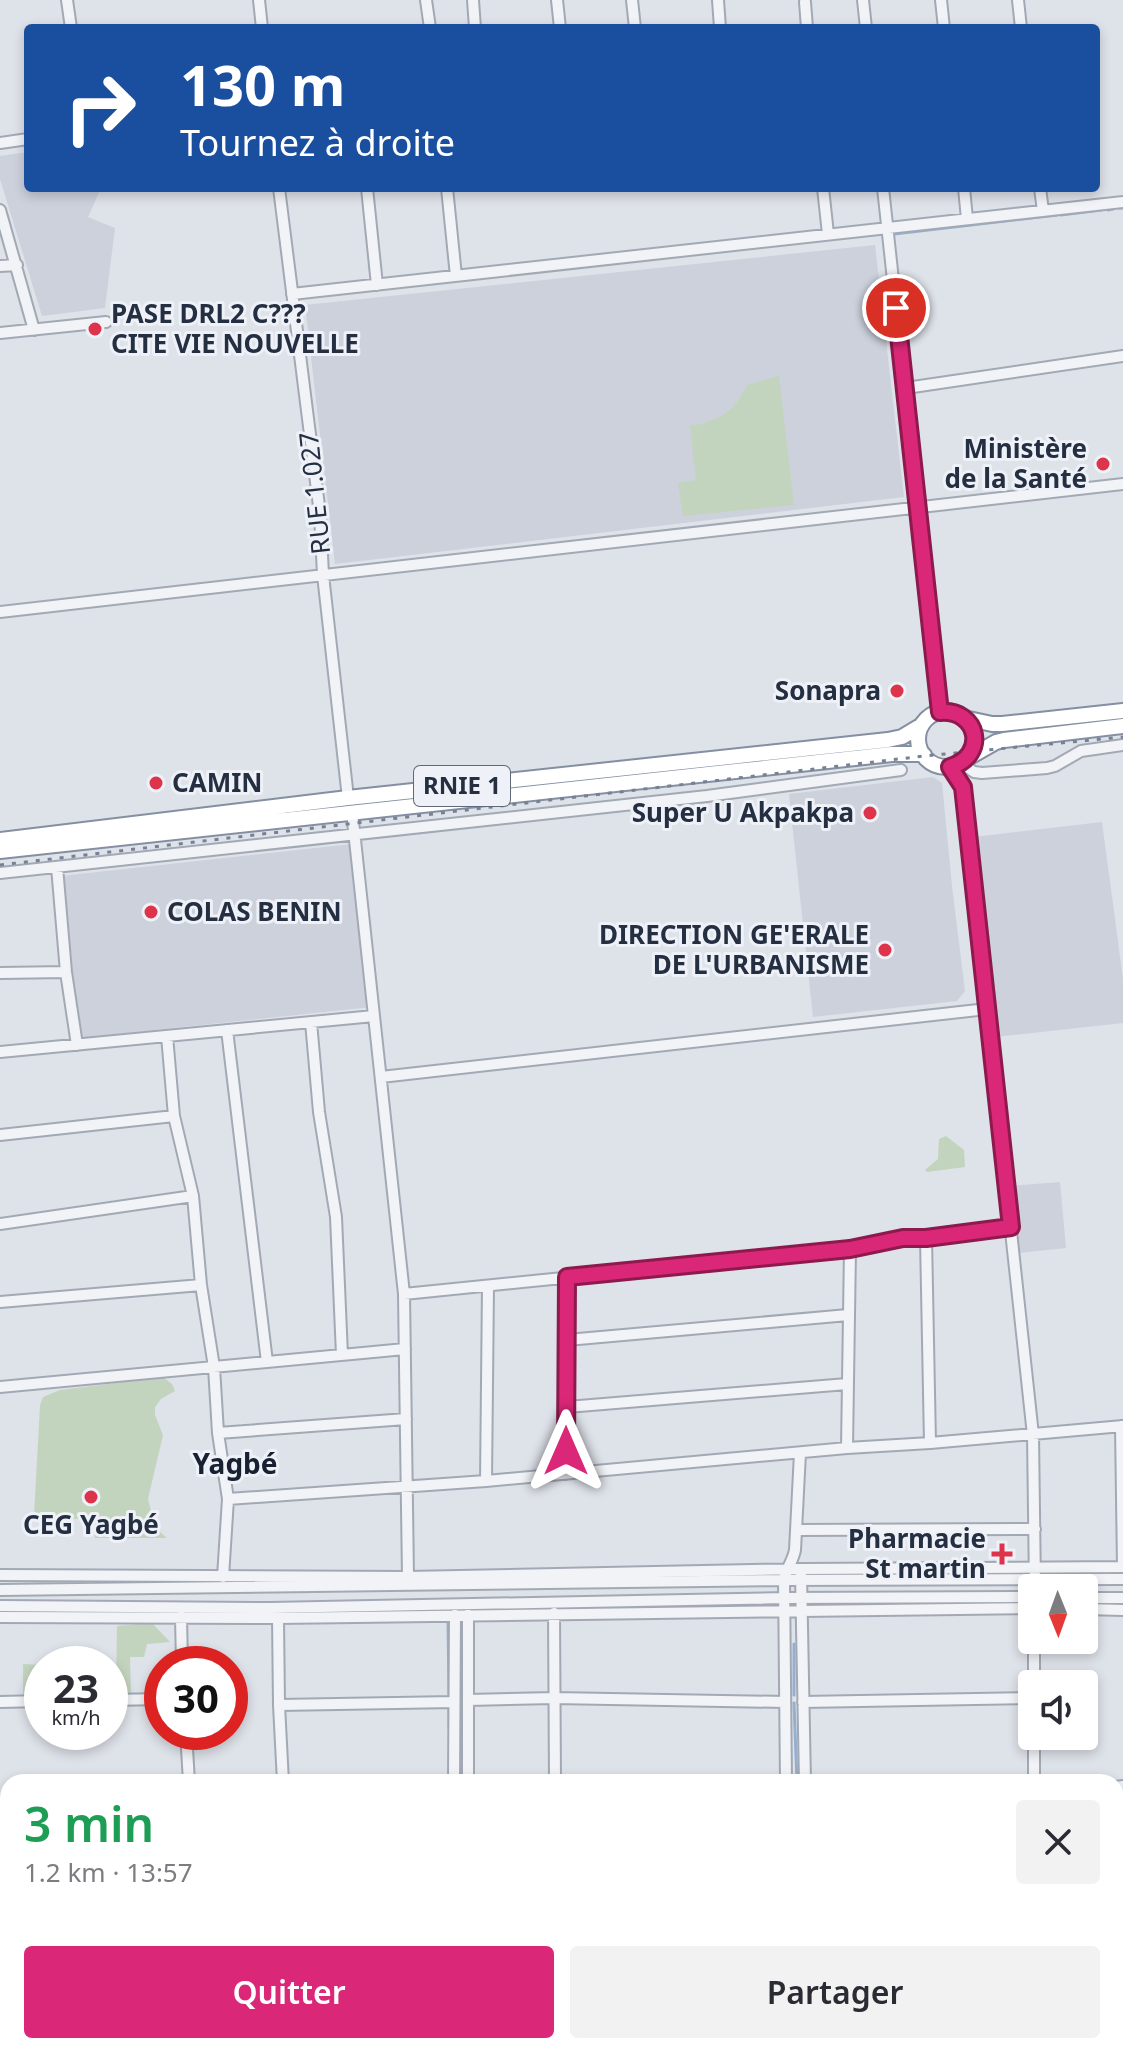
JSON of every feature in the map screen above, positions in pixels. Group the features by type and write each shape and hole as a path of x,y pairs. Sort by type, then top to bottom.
{"highway":[{"path":"940,712 953,712 964,718 992,724 1012,724 1123,711"},
{"name":"RNIE 1","path":"0,851 888,740 902,737 940,712"},
{"path":"959,763 973,748 974,736 964,718"},
{"path":"922,725 918,741 924,755"},
{"path":"959,763 1004,740 1123,726"},
{"name":"RNIE 1","path":"0,840 892,754 920,754 934,764 959,763"}],"street":[{"path":"67,0 70,24"},
{"path":"259,0 262,24"},
{"path":"426,0 429,24"},
{"path":"473,0 475,24"},
{"path":"557,0 560,24"},
{"path":"632,0 635,24"},
{"path":"718,0 720,24"},
{"path":"863,0 866,24"},
{"path":"941,0 944,24"},
{"path":"1018,0 1021,24"},
{"path":"805,2 807,24"},
{"path":"0,143 24,140"},
{"name":"RUE 1.027","path":"280,192 320,514 323,575 404,1294 408,1577"},
{"path":"367,192 377,285"},
{"path":"447,192 456,276"},
{"path":"823,192 828,234"},
{"path":"883,192 940,712"},
{"path":"964,192 967,219"},
{"path":"1041,192 1043,211"},
{"path":"292,294 1123,202"},
{"path":"0,210 34,330"},
{"path":"0,266 17,265"},
{"path":"0,333 106,322"},
{"path":"906,388 1123,356"},
{"path":"0,612 1123,484"},
{"path":"959,763 982,773 1047,768 1081,751 1123,745"},
{"path":"959,763 1033,1435 1035,1574"},
{"path":"0,873 707,796 901,770"},
{"path":"57,867 66,972 77,1045"},
{"path":"0,973 66,972"},
{"path":"381,1077 987,1009"},
{"path":"0,1052 374,1016"},
{"path":"311,1022 319,1112 336,1217 342,1355"},
{"path":"227,1030 267,1362"},
{"path":"167,1036 174,1116 193,1196 228,1499 223,1577"},
{"path":"0,1135 174,1116"},
{"path":"0,1224 193,1196"},
{"path":"404,1294 850,1249 903,1238 1011,1227"},
{"path":"926,1238 930,1443"},
{"path":"847,1448 850,1249"},
{"path":"566,1474 567,1277"},
{"path":"0,1302 201,1285"},
{"path":"486,1481 488,1286"},
{"path":"567,1340 848,1315"},
{"path":"0,1387 405,1349"},
{"path":"567,1407 847,1384"},
{"path":"218,1433 406,1419"},
{"path":"228,1499 486,1481 1122,1426 1123,1567 1067,1574"},
{"path":"786,1774 785,1575 794,1558 798,1530 800,1453"},
{"path":"798,1530 1035,1529"},
{"path":"794,1558 801,1575 805,1774"},
{"path":"0,1575 1018,1578"},
{"path":"0,1590 785,1575"},
{"path":"1098,1579 1123,1579"},
{"path":"0,1606 270,1608 785,1598 1018,1597"},
{"path":"1098,1598 1123,1598"},
{"path":"0,1617 278,1618 1018,1608"},
{"path":"1098,1609 1123,1610"},
{"path":"554,1613 555,1774"},
{"path":"454,1774 455,1615"},
{"path":"468,1615 468,1774"},
{"path":"181,1617 182,1646"},
{"path":"278,1618 283,1774"},
{"path":"468,1700 554,1698 785,1702"},
{"path":"803,1702 1018,1698"},
{"path":"0,1702 24,1701"},
{"path":"279,1705 454,1702"},
{"path":"187,1750 189,1774"},
{"path":"1034,1750 1034,1774"}],"shaded area":[{"path":"24,153 24,192 99,192 88,217 115,228 105,308 42,316 0,179 0,156"},
{"path":"875,245 904,497 335,564 305,305"},
{"path":"933,777 942,783 965,991 957,1001 813,1017 789,794"},
{"path":"1102,822 1123,979 1123,1023 995,1037 974,837"},
{"path":"352,844 372,1007 79,1038 61,876"},
{"path":"1060,1182 1066,1248 1018,1253 1011,1186"}],"green space":[{"path":"779,376 794,505 683,516 678,483 696,480 690,426 709,421 731,409 747,385"},
{"path":"946,1136 964,1150 965,1167 927,1172 925,1170 938,1159 939,1139"},
{"path":"163,1377 175,1391 161,1399 155,1407 163,1435 148,1499 153,1519 167,1538 95,1538 93,1520 34,1516 43,1397 60,1390"},
{"path":"152,1623 170,1642 147,1644 144,1646 144,1657 130,1657 131,1694 128,1694 128,1646 117,1646 117,1626"}],"waterway":[{"path":"1108,210 1113,209"},
{"path":"1061,215 1101,210"},
{"path":"894,234 1057,215"},
{"path":"448,1618 449,1698"},
{"path":"794,1644 794,1695"},
{"path":"794,1703 797,1774"},
{"path":"449,1706 449,1726"}],"railway":[{"path":"0,865 924,756 1123,737"}],"place":[{"name":"PASE DRL2 C??? CITE VIE NOUVELLE","path":"95,329"},
{"name":"Ministère de la Santé","path":"1103,464"},
{"name":"Sonapra","path":"897,691"},
{"name":"CAMIN","path":"156,783"},
{"name":"Super U Akpakpa","path":"870,813"},
{"name":"COLAS BENIN","path":"151,912"},
{"name":"DIRECTION GE'ERALE DE L'URBANISME","path":"885,950"},
{"name":"CEG Yagbé","path":"91,1497"},
{"name":"Pharmacie St martin","path":"1002,1554"}],"district":[{"name":"Yagbé","path":"235,1464"}],"route":[{"path":"566,1451 567,1277 850,1249 903,1238 1011,1227 963,787 950,767 968,757 974,736 961,715 940,712 896,308"}]}
